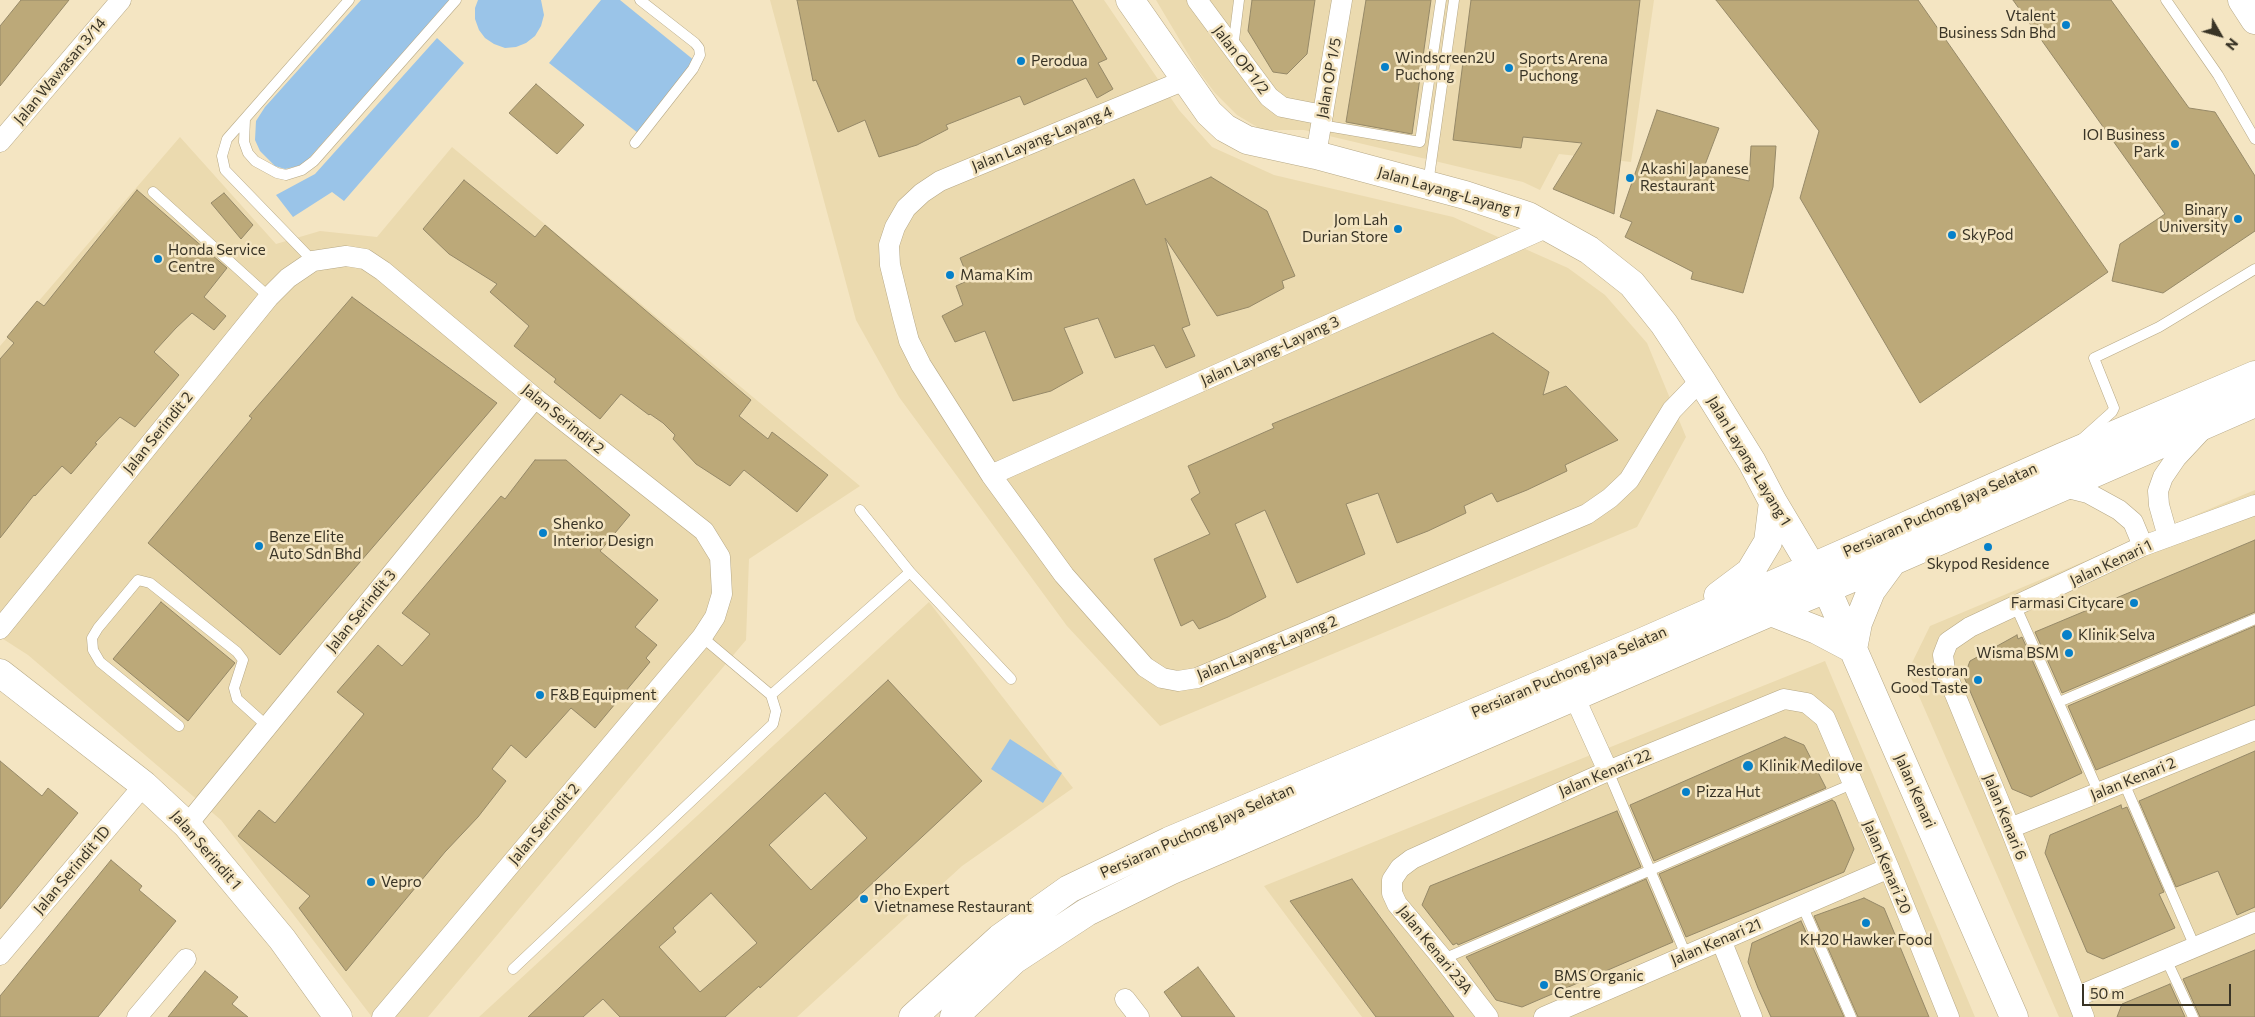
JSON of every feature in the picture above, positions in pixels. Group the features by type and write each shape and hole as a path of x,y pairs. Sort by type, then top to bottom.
{"main road":[{"name":"Jalan Layang-Layang 1","path":"1130,0 1209,114 1225,128 1248,140 1316,155 1428,185 1528,216 1589,250 1632,284 1664,324 1701,380 1752,462 1773,502 1819,577"},
{"path":"2242,0 2255,20"},
{"name":"Persiaran Puchong Jaya Selatan","path":"913,1017 1000,938 1069,889 1170,840 1640,642 1819,577 2062,457 2255,375"},
{"name":"Persiaran Puchong Jaya Selatan","path":"954,1017 1014,960 1087,912 1170,872 1771,612 1819,577 1893,562 2210,421 2255,403"},
{"path":"1640,642 1723,593 1750,572 1768,542 1773,502"},
{"path":"1771,612 1817,630 1853,649 1858,623 1871,590 1893,562"},
{"name":"Jalan Kenari","path":"1819,577 1853,649 2014,1017"},
{"name":"Jalan Serindit 1","path":"0,672 144,785 187,825 282,939 338,1017"}],"street":[{"name":"Jalan OP 1/2","path":"1197,0 1269,97 1282,107 1322,120"},
{"name":"Jalan OP 1/5","path":"1316,155 1342,0"},
{"name":"Jalan Wawasan 3/14","path":"0,142 115,2"},
{"name":"Jalan Layang-Layang 4","path":"906,208 922,193 940,181 1185,80"},
{"name":"Jalan Layang-Layang 2","path":"906,208 895,227 889,245 890,265 909,341 921,365 991,475 1064,575 1145,667 1162,678 1178,680 1197,678 1586,514 1610,498 1629,480 1672,410 1701,380"},
{"name":"Jalan Layang-Layang 3","path":"991,475 1548,227"},
{"name":"Jalan Serindit 2","path":"0,629 269,297 288,278 313,261 346,256 365,259 377,267 535,398 704,531 720,557 722,594 715,617 702,637 382,1017"},
{"name":"Jalan Serindit 3","path":"187,825 535,398"},
{"path":"2168,537 2158,505 2158,490 2163,477 2176,458 2210,421"},
{"path":"2064,487 2096,496 2119,510 2133,522 2143,546"},
{"name":"Jalan Kenari 1","path":"1970,628 2143,546 2255,505"},
{"name":"Jalan Kenari 6","path":"1970,628 1948,642 1943,655 1944,670 2010,828 2084,1017"},
{"path":"1574,696 1608,771"},
{"name":"Jalan Kenari 22","path":"1392,880 1400,868 1412,859 1608,771 1784,698 1807,703 1825,718"},
{"name":"Jalan Kenari 20","path":"1825,718 1889,868 1949,1017"},
{"name":"Jalan Kenari 2","path":"2010,828 2255,730"},
{"name":"Jalan Serindit 1D","path":"0,955 144,785"},
{"name":"Jalan Kenari 21","path":"1544,1017 1889,868"},
{"name":"Jalan Kenari 23A","path":"1392,880 1392,892 1398,904 1444,958 1488,1017"},
{"path":"2076,997 2255,922"},
{"path":"1721,940 1752,1017"},
{"path":"137,1017 186,959"},
{"path":"1124,998 1139,1017"}],"lane":[{"path":"313,261 225,170 222,156 227,139 349,0"},
{"path":"245,119 244,142 248,152 255,161 271,170 286,175 302,170 314,161 456,0"},
{"path":"635,143 693,69 700,55 699,48 695,43 640,0"},
{"path":"1233,49 1239,0"},
{"path":"1322,120 1420,142 1441,0"},
{"path":"1428,185 1454,0"},
{"path":"2166,0 2218,75 2255,138"},
{"path":"153,192 269,297"},
{"path":"2062,457 2112,412 2114,408 2094,358 2159,327 2255,269"},
{"path":"860,510 910,572 1011,679"},
{"path":"771,695 910,572"},
{"path":"179,726 100,662 92,650 92,638 98,628 138,580 150,583 238,652 243,660 234,688 237,699 267,726"},
{"path":"2016,607 2099,793"},
{"path":"2059,702 2255,620"},
{"path":"513,969 773,724 776,712 771,695 702,637"},
{"path":"1608,771 1686,955"},
{"path":"2124,783 2195,947"},
{"path":"1444,958 1852,784"},
{"path":"1802,905 1851,1017"},
{"path":"2166,959 2193,1017"}],"shaded area":[{"path":"770,0 1104,0 1179,110 1212,147 1274,175 1453,217 1568,268 1605,295 1647,343 1686,437 1637,527 1160,726 1067,626 899,397 856,320"},
{"path":"1156,0 1654,0 1631,162 1559,154 1540,190 1523,182 1304,130 1262,130 1237,115 1215,93 1197,69"},
{"path":"180,137 276,244 320,231 377,237 452,147 860,486 749,559 746,640 428,1017 372,1017 221,820 28,655 0,637 0,346"},
{"path":"2255,490 2255,1017 2059,1017 1908,671 1930,626"},
{"path":"929,602 1073,788 962,866 797,1017 479,1017"},
{"path":"1825,661 1975,1017 1362,1017 1264,886"}],"water":[{"path":"361,0 450,0 303,165 285,169 275,166 260,151 255,140 256,121 265,107"},
{"path":"478,0 541,0 544,15 541,26 535,36 526,43 516,47 505,48 494,44 485,38 479,30 475,19 475,8"},
{"path":"601,0 620,0 695,61 638,133 549,63"},
{"path":"437,38 464,63 344,201 332,192 293,217 276,195 315,174"},
{"path":"1010,739 1062,773 1043,803 991,769"}],"building":[{"path":"21,0 69,0 0,86 0,26"},
{"path":"797,0 1072,0 1107,59 1098,63 1113,89 1097,98 1086,78 1024,105 1020,96 946,125 948,129 917,145 879,157 865,120 838,132 816,80 813,81"},
{"path":"1252,0 1315,0 1307,54 1287,74 1273,72 1248,31"},
{"path":"1366,0 1431,0 1412,134 1346,122"},
{"path":"1471,0 1640,0 1614,214 1553,189 1582,143 1523,137 1521,148 1453,140"},
{"name":"SkyPod","path":"1716,0 1918,0 2108,272 1920,403 1800,198 1819,131"},
{"name":"IOI Business Park","path":"2013,0 2111,0 2189,108 2215,112 2255,176 2255,231 2163,293 2112,281 2120,244 2165,214"},
{"path":"536,84 584,125 557,154 509,113"},
{"path":"1657,110 1719,128 1703,170 1749,181 1751,146 1776,146 1773,187 1743,293 1691,279 1693,272 1625,237 1632,222 1620,217"},
{"path":"1211,177 1267,211 1295,276 1282,281 1284,288 1249,307 1217,316 1165,238 1190,325 1182,328 1195,356 1166,368 1154,345 1115,358 1098,318 1064,328 1083,373 1051,391 1013,401 985,331 955,342 942,316 963,305 956,286 969,280 960,258 1134,179 1146,205"},
{"path":"464,180 535,237 545,225 751,400 739,416 768,439 772,432 828,475 797,512 744,470 730,486 696,464 673,439 675,435 663,423 621,394 600,419 554,382 556,379 514,346 529,326 490,292 497,284 449,254 423,229"},
{"path":"137,190 227,268 204,297 226,316 214,330 192,313 176,328 154,352 179,375 135,427 120,417 95,443 97,444 71,474 62,466 34,495 0,538 0,359 14,343 7,337 37,301 44,306"},
{"path":"224,193 253,225 241,239 211,203"},
{"path":"352,297 497,403 280,655 148,543 252,418 249,416"},
{"path":"1493,333 1549,372 1543,395 1566,386 1618,440 1565,465 1567,471 1527,490 1497,502 1492,493 1464,506 1466,513 1397,543 1378,493 1346,504 1365,554 1297,583 1265,510 1235,524 1266,597 1228,617 1199,629 1193,620 1181,626 1154,559 1210,534 1191,499 1200,493 1188,466 1274,428 1272,424"},
{"path":"535,460 566,460 630,515 600,551 658,600 635,627 657,645 646,658 650,662 595,728 571,708 526,758 511,745 492,769 506,781 478,817 445,852 346,971 299,908 310,896 238,836 259,810 275,823 364,714 337,692 378,645 402,666 430,634 402,613 501,496 505,499"},
{"path":"2255,540 2255,612 2062,693 2035,632"},
{"path":"161,602 235,663 188,721 113,659"},
{"path":"2255,626 2255,705 2096,770 2068,706"},
{"path":"2017,635 2018,639 2022,637 2082,773 2031,797 2012,789 1964,677 1970,661"},
{"path":"888,680 982,781 760,988 759,986 725,1017 620,1017 603,999 583,1017 528,1017","holes":["825,793 867,838 811,890 769,845","711,893 757,943 700,992 659,947 676,932 673,928"]},
{"path":"1785,737 1804,745 1826,788 1654,861 1630,805"},
{"path":"2255,751 2255,907 2237,915 2218,871 2176,887 2139,801"},
{"path":"0,761 42,796 48,788 78,813 0,909"},
{"path":"1832,800 1835,802 1854,849 1844,872 1686,937 1659,874"},
{"path":"2121,805 2122,809 2127,807 2164,892 2159,894 2175,928 2103,959 2087,952 2045,853 2050,835"},
{"path":"1617,811 1641,867 1458,945 1457,943 1453,945 1422,905 1430,886"},
{"path":"111,860 142,886 139,890 176,921 98,1017 0,1017 0,996"},
{"path":"1352,879 1454,1017 1376,1017 1290,901"},
{"path":"1646,879 1673,942 1522,1007 1496,1000 1466,957"},
{"path":"1864,898 1884,908 1929,1017 1858,1017 1814,916"},
{"path":"1801,921 1844,1017 1771,1017 1758,988 1748,962 1752,943"},
{"path":"2255,950 2255,1017 2200,1017 2183,979"},
{"path":"1198,967 1235,1017 1182,1017 1164,992"},
{"path":"205,971 238,997 232,1004 248,1017 168,1017"},
{"path":"2170,984 2185,1017 2117,1017 2122,1004"}],"place":[{"name":"Vtalent Business Sdn Bhd","path":"2066,25"},
{"name":"Perodua","path":"1021,61"},
{"name":"Windscreen2U Puchong","path":"1385,67"},
{"name":"Sports Arena Puchong","path":"1509,68"},
{"name":"IOI Business Park","path":"2175,144"},
{"name":"Akashi Japanese Restaurant","path":"1630,178"},
{"name":"Binary University","path":"2238,219"},
{"name":"Jom Lah Durian Store","path":"1398,229"},
{"name":"SkyPod","path":"1952,235"},
{"name":"Honda Service Centre","path":"158,259"},
{"name":"Mama Kim","path":"950,275"},
{"name":"Shenko Interior Design","path":"543,533"},
{"name":"Benze Elite Auto Sdn Bhd","path":"259,546"},
{"name":"Skypod Residence","path":"1988,547"},
{"name":"Farmasi Citycare","path":"2134,603"},
{"name":"Klinik Selva","path":"2067,635"},
{"name":"Wisma BSM","path":"2069,653"},
{"name":"Restoran Good Taste","path":"1978,680"},
{"name":"F&B Equipment","path":"540,695"},
{"name":"Klinik Medilove","path":"1748,766"},
{"name":"Pizza Hut","path":"1686,792"},
{"name":"Vepro","path":"371,882"},
{"name":"Pho Expert Vietnamese Restaurant","path":"864,899"},
{"name":"KH20 Hawker Food","path":"1866,923"},
{"name":"BMS Organic Centre","path":"1544,985"}]}
